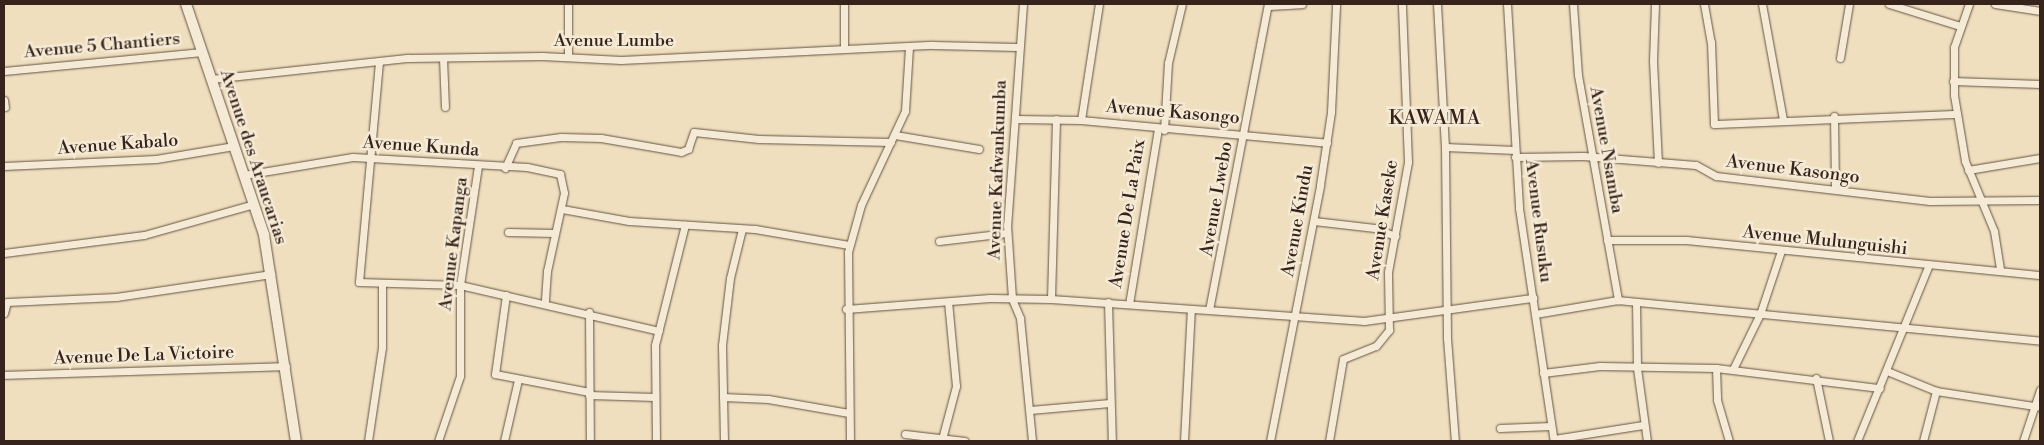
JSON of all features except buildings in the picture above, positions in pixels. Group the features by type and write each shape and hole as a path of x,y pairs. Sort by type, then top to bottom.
{"street":[{"name":"Avenue des Araucarias","path":"186,4 254,204 271,274 286,366 295,441"},
{"path":"568,4 568,57"},
{"path":"844,4 844,48"},
{"name":"Avenue Kafwankumba","path":"1023,4 1017,47 1016,119 1007,233 1012,299 1020,318 1032,441"},
{"path":"1081,120 1099,4"},
{"name":"Avenue De La Paix","path":"1129,304 1161,130 1168,63 1182,4"},
{"path":"1268,5 1302,4"},
{"name":"Avenue Kindu","path":"1270,441 1314,221 1327,142 1336,4"},
{"name":"Avenue Kaseke","path":"1329,441 1343,359 1384,340 1395,236 1408,162 1402,4"},
{"path":"1437,4 1445,147 1447,312 1455,441"},
{"name":"Avenue Rusuku","path":"1508,4 1515,154 1535,314 1554,440"},
{"name":"Avenue Nsamba","path":"1573,4 1577,67 1618,300"},
{"path":"1655,4 1653,61 1658,163"},
{"path":"1704,4 1711,49 1712,123 1834,116 1956,114"},
{"path":"1762,4 1783,120"},
{"path":"1840,58 1849,4"},
{"path":"1889,4 1914,6 1960,26"},
{"path":"1969,4 1960,26 1952,81 1956,114 1968,170 1980,202 1994,231 2000,270"},
{"path":"1995,4 2040,10"},
{"name":"Avenue Lwebo","path":"1209,310 1268,5"},
{"path":"850,441 846,309 849,245 861,205 893,139 907,97 909,47"},
{"name":"Avenue Lumbe","path":"211,79 379,62 443,58 568,57 621,60 844,48 1017,47"},
{"name":"Avenue 5 Chantiers","path":"4,71 202,52"},
{"path":"443,58 444,107"},
{"path":"379,62 371,158 357,278 362,284 460,285 590,312 659,331"},
{"path":"1952,81 2040,84"},
{"path":"1834,116 1836,189"},
{"name":"Avenue Kasongo","path":"1016,119 1081,120 1161,130 1327,142"},
{"path":"1051,299 1056,119"},
{"path":"505,168 516,143 561,137 601,138 681,152 688,149 694,132 759,139 893,139 979,149"},
{"name":"Avenue Kabalo","path":"4,166 156,159 234,146"},
{"name":"Avenue Kasongo","path":"1445,147 1515,154 1592,157 1696,165 1716,176 1980,202 2040,200"},
{"name":"Avenue Kunda","path":"244,175 340,158 371,158 505,168 560,174 564,182 562,209"},
{"path":"1968,170 2040,158"},
{"name":"Avenue Kapanga","path":"438,441 460,376 460,285 478,166"},
{"path":"4,253 144,235 254,204"},
{"path":"544,303 562,209 685,225 742,228 849,245"},
{"path":"1314,221 1374,228 1395,236"},
{"path":"656,441 654,397 659,331 685,225"},
{"path":"724,441 724,320 742,228"},
{"path":"508,232 556,233"},
{"path":"939,241 1007,233"},
{"name":"Avenue Mulunguishi","path":"1607,240 1680,240 1928,267 2000,270 2040,275"},
{"path":"1733,369 1760,314 1781,251"},
{"path":"1857,441 1888,371 1928,267"},
{"path":"4,313 9,302 116,297 271,274"},
{"path":"368,441 382,347 382,284"},
{"path":"506,294 494,373 518,380 589,394 654,397"},
{"path":"846,309 948,302 1051,299 1295,317 1387,321 1533,298"},
{"path":"1535,314 1618,300 2040,341"},
{"path":"942,439 956,386 948,302"},
{"path":"1108,302 1112,441"},
{"path":"1636,302 1637,368 1643,425 1647,441"},
{"path":"1184,441 1191,309"},
{"path":"590,312 590,441"},
{"name":"Avenue De La Victoire","path":"4,375 286,366"},
{"path":"1544,373 1637,368 1716,368 1816,378 1880,388"},
{"path":"1716,368 1718,400 1729,441"},
{"path":"1888,371 1936,391 2038,407"},
{"path":"1816,378 1829,441"},
{"path":"504,441 518,380"},
{"path":"2023,441 2038,407 2040,390"},
{"path":"1923,441 1936,391"},
{"path":"723,397 768,399 849,413"},
{"path":"1030,410 1110,403"},
{"path":"1554,440 1643,425"},
{"path":"1500,428 1551,426"},
{"path":"904,434 965,441"}],"district":[{"name":"KAWAMA","path":"1435,118"}]}
